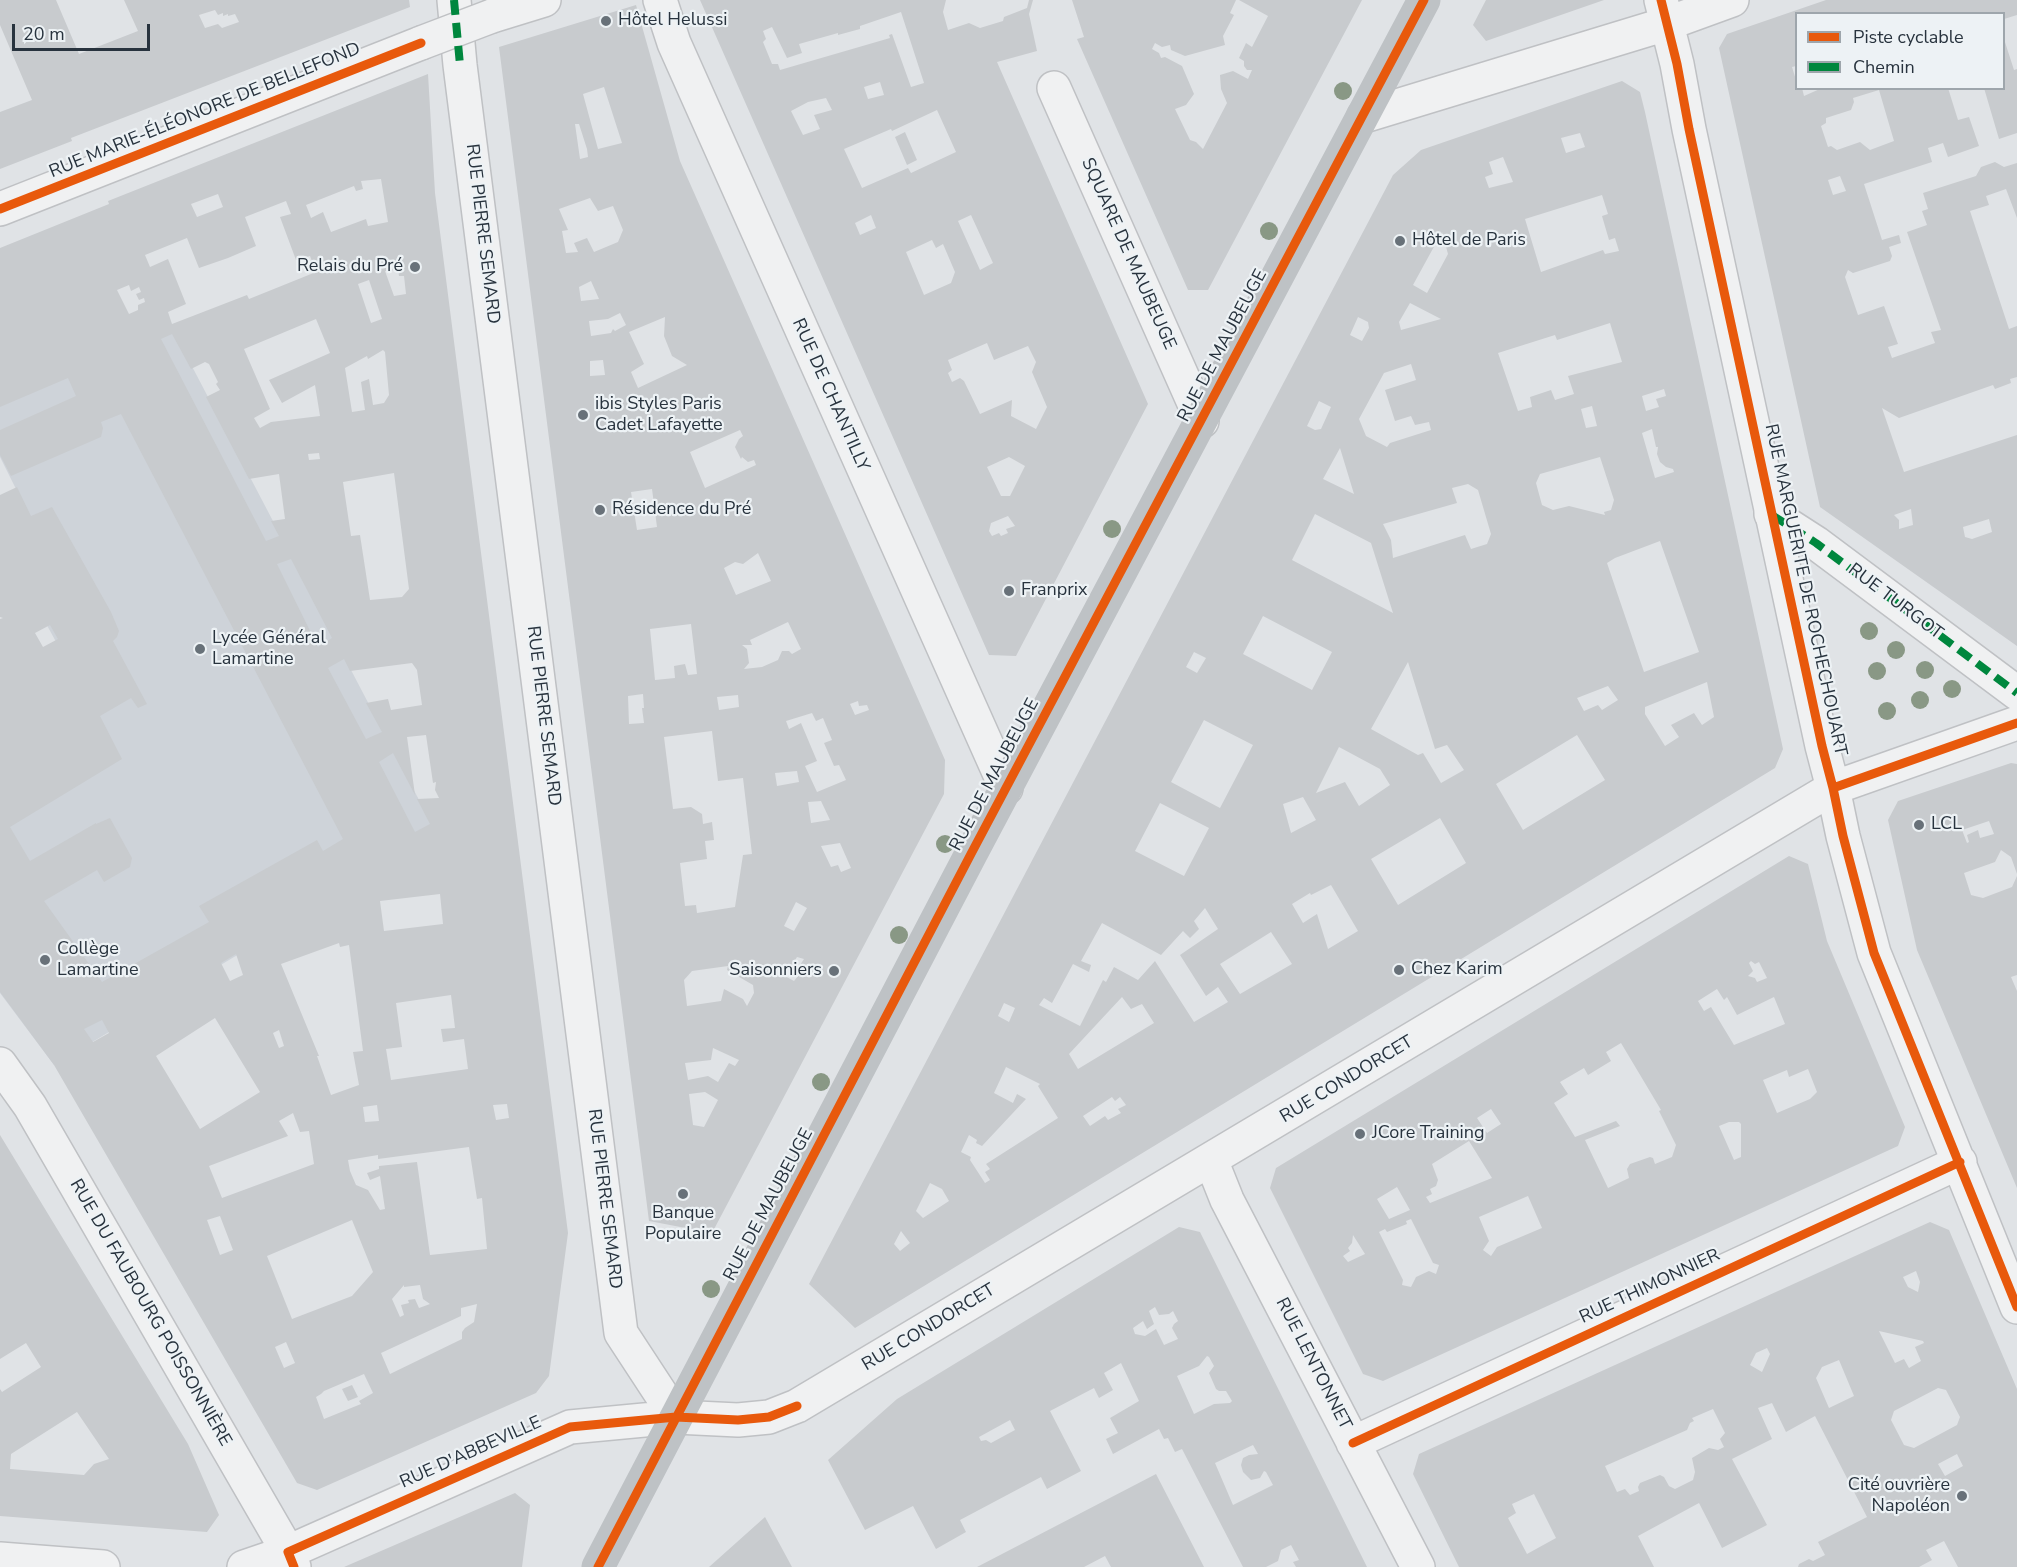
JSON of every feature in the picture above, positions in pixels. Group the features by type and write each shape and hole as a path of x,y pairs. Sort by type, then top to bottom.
{"main road":[{"name":"RUE DE MAUBEUGE","path":"598,1567 1006,788 1424,0"}],"street":[{"name":"RUE PIERRE SEMARD","path":"454,0 621,1333 676,1417"},
{"name":"RUE MARIE-ÉLÉONORE DE BELLEFOND","path":"0,209 421,43 492,16 544,0"},
{"name":"RUE DE CHANTILLY","path":"660,0 674,43 1006,788"},
{"path":"1364,116 1664,12 1732,0"},
{"name":"RUE MARGUERITE DE ROCHECHOUART","path":"1664,12 1842,836 1874,953 2017,1307"},
{"name":"SQUARE DE MAUBEUGE","path":"1054,88 1202,421"},
{"name":"RUE TURGOT","path":"1771,514 1816,543 2017,693"},
{"name":"RUE CONDORCET","path":"676,1417 738,1420 769,1417 797,1406 1833,788 2017,723"},
{"name":"RUE DU FAUBOURG POISSONNIÈRE","path":"0,1064 30,1106 291,1560"},
{"name":"RUE LENTONNET","path":"1211,1160 1227,1200 1418,1567"},
{"name":"RUE THIMONNIER","path":"1353,1443 1960,1162"},
{"name":"RUE D'ABBEVILLE","path":"244,1567 291,1560 570,1427 676,1417"},
{"path":"0,1559 103,1567"}],"shaded area":[{"name":"Lycée Général Lamartine","path":"174,332 440,840 234,957 54,1065 0,993 0,832 120,758 0,540 29,515 0,457 0,405"}],"building":[{"path":"0,0 56,0 79,54 138,31 124,0 409,0 410,7 71,138 72,141 0,169 0,112 32,100 0,25","holes":["215,10 218,15 235,14 239,22 222,28 218,24 205,28 199,15"]},
{"path":"700,0 946,0 943,12 948,30 969,23 980,28 1003,21 1004,17 1027,8 1029,0 1033,0 1029,14 1037,51 997,62 1148,404 1016,656 989,655","holes":["901,12 924,83 911,87 892,34 889,35 890,38 780,70 778,64 772,64 763,42 766,39 763,31 772,27 787,58 802,53 799,44 860,29 860,26","880,82 884,95 868,99 864,87","826,98 832,110 814,115 820,129 803,135 791,111 808,102","937,110 956,152 911,173 908,168 862,188 844,149 891,129 892,131","871,215 876,228 860,235 855,223","971,215 993,263 980,270 958,221","932,240 936,248 943,244 955,272 951,283 924,295 906,252","987,343 994,360 1028,346 1036,362 1032,372 1047,407 1036,429 1011,416 1012,400 980,414 964,381 960,378 952,382 948,373 952,370 948,360","1009,457 1025,466 1010,496 1001,496 987,467","1008,516 1015,526 1006,529 1008,533 992,536 989,531 991,523"]},
{"path":"1072,0 1236,0 1230,13 1234,15 1223,36 1225,45 1185,56 1171,50 1170,45 1162,47 1155,43 1152,49 1159,53 1161,58 1165,57 1182,66 1194,94 1186,105 1175,109 1190,140 1203,149 1227,103 1221,89 1220,75 1233,71 1248,79 1252,70 1247,70 1244,61 1239,58 1246,43 1252,47 1268,16 1239,0 1362,0 1208,290 1188,290 1077,39 1084,37"},
{"path":"1486,0 1604,0 1486,41 1473,25"},
{"path":"1826,0 2017,0 2017,15 2005,19 2005,12 1795,12 1795,66 1792,67 1795,90 1802,90 1804,96 1818,90 1879,90 1949,90 1958,120 1969,117 1979,146 1948,157 1943,143 1928,148 1932,162 1864,184 1882,240 1899,235 1901,243 1889,247 1892,256 1890,261 1853,273 1848,270 1845,277 1858,315 1884,306 1898,344 1888,347 1892,358 1935,343 1931,332 1941,330 1907,232 1927,225 1922,211 1928,209 1923,193 1976,176 1981,167 1995,162 2004,167 2017,163 2017,218 2006,189 1986,196 1989,205 1970,211 2009,329 2017,326 2017,377 2010,379 2011,383 1995,389 1993,385 1899,418 1882,408 1904,472 2017,435 2017,646 1820,507 1719,48 1727,34","holes":["1879,90 1894,141 1870,150 1860,142 1837,150 1831,146 1828,147 1821,126 1826,123 1826,118 1851,110 1853,98","1840,176 1846,191 1833,195 1828,180","1911,509 1913,525 1899,529 1899,520 1894,515","1989,519 1992,532 1972,539 1965,537 1963,527"]},
{"path":"636,5 680,161 945,760 944,794 712,1233 649,1221 499,47","holes":["604,87 622,143 598,149 583,94","575,124 579,124 588,157 580,159","590,198 598,211 613,206 623,230 618,242 594,252 587,238 574,243 578,252 566,253 562,231 568,230 559,209","591,281 599,299 581,301 579,287","620,313 626,325 615,331 613,329 611,333 591,336 589,321 608,319","665,317 664,336 672,356 687,365 638,388 631,372 644,364 629,332","603,360 605,375 590,376 590,361","740,430 743,436 735,447 741,459 742,457 748,462 754,460 756,465 705,488 690,452","652,489 657,527 637,530 631,492","758,553 771,581 736,595 724,568 735,562 743,564","788,622 801,649 792,654 789,651 782,651 778,660 762,667 744,669 749,663 747,649 742,645 752,645 750,640","691,624 697,674 688,675 685,664 674,666 675,678 655,680 650,629","643,694 644,723 629,724 628,696","738,695 739,707 719,710 717,697","858,701 859,706 867,705 869,710 855,715 850,704","812,713 816,721 823,718 832,740 824,743 834,766 839,765 846,780 817,792 805,766 817,761 801,723 789,729 786,721","712,731 718,781 743,778 752,854 743,855 735,907 697,913 696,905 685,906 680,863 707,859 705,841 714,840 712,822 703,824 702,814 691,807 673,809 664,737","797,771 799,782 777,786 775,773","821,801 830,820 811,823 808,802","840,843 851,868 841,872 838,865 831,867 821,846","796,902 807,908 794,931 784,926","797,957 804,959 798,968 802,971 794,981 779,973 782,969 788,972","728,966 727,970 753,985 754,993 747,1006 743,999 724,989 721,1001 687,1006 684,980 692,971","713,1048 739,1060 735,1066 729,1063 718,1082 708,1076 688,1080 685,1063 711,1060","705,1092 718,1100 704,1127 693,1125 689,1094"]},
{"path":"2005,42 2014,70 2017,69 2017,133 1999,139 1985,90 2005,90"},
{"path":"428,74 435,193 568,1233 549,1376 536,1393 317,1490 297,1483 54,1065 0,992 0,619 3,618 0,617 0,495 17,487 31,516 52,507 111,612 119,631 113,641 147,704 138,708 131,698 100,716 122,759 10,827 30,861 96,823 110,818 132,858 130,867 104,882 97,870 44,901 102,982 209,922 199,906 317,840 323,851 343,839 121,414 101,422 103,428 101,437 11,476 0,455 0,430 76,396 68,378 0,407 0,248 109,204 108,201","holes":["381,179 388,222 368,226 366,219 331,232 323,212 311,218 306,205 354,186 356,191 363,189 361,181","218,194 223,207 197,217 191,204","286,201 291,214 280,217 296,260 310,256 316,272 249,299 247,295 172,324 168,312 186,304 168,259 150,267 145,255 187,238 199,268 256,246 245,217","398,270 399,276 404,276 406,294 394,296 385,271","369,280 382,319 371,323 358,284","129,285 131,291 139,287 141,292 136,294 139,300 144,298 145,302 138,305 138,310 129,314 117,290","316,319 330,353 269,380 282,403 315,385 320,416 271,422 260,428 254,418 270,409 244,349","172,334 191,369 205,362 209,364 220,390 206,397 249,479 279,474 285,519 271,521 279,536 266,541 161,339","383,350 389,395 384,403 373,405 369,379 361,382 365,410 352,412 345,368","319,453 320,459 309,460 308,454","394,473 409,589 402,597 370,600 360,535 351,536 343,482","291,559 332,638 318,647 277,564","50,625 58,639 43,647 35,633","344,659 350,671 412,663 417,670 422,705 391,710 388,699 366,703 382,732 366,739 328,668","426,735 433,783 436,782 435,790 439,798 417,799 430,824 415,832 379,762 393,753 415,795 407,737","440,894 443,924 384,931 380,901","339,943 340,947 349,945 363,1051 353,1052 359,1085 331,1095 317,1056 319,1056 281,964","236,954 243,975 230,981 221,963","451,995 455,1028 441,1029 443,1042 464,1039 468,1069 391,1080 386,1049 402,1047 396,1003","215,1018 260,1092 200,1129 156,1056","102,1020 109,1033 93,1042 84,1029","279,1030 284,1046 279,1048 273,1033","507,1104 509,1118 496,1120 493,1105","377,1105 379,1121 365,1122 363,1107","293,1113 300,1132 309,1131 314,1164 222,1198 209,1166 288,1136 279,1121","469,1147 477,1199 482,1198 487,1249 430,1255 417,1162 379,1166 379,1169 367,1173 370,1180 380,1176 385,1209 380,1210 368,1190 356,1185 348,1160 378,1155 378,1159","220,1216 233,1250 220,1255 207,1220","352,1220 373,1272 352,1296 292,1319 267,1256","404,1285 404,1287 420,1285 423,1299 430,1304 419,1308 415,1299 408,1300 409,1303 401,1305 404,1315 400,1317 392,1299","477,1304 474,1322 462,1332 462,1339 390,1374 381,1353 461,1316 461,1308","286,1342 295,1363 284,1368 275,1347","364,1374 373,1393 359,1401 361,1404 324,1419 316,1397 324,1391"]},
{"path":"1622,81 1640,92 1783,749 1775,768 855,1328 809,1284 1393,175 1421,150","holes":["1580,133 1585,147 1566,153 1561,138","1503,157 1513,182 1489,188 1485,177 1493,174 1489,162","1602,195 1608,214 1602,216 1609,240 1615,238 1619,251 1605,254 1603,250 1541,272 1525,219","1442,232 1448,254 1427,293 1413,285","1410,303 1441,319 1401,330 1399,322","1358,317 1368,322 1369,328 1362,341 1350,335","1610,323 1622,362 1568,376 1574,394 1555,400 1551,390 1530,397 1532,407 1518,411 1498,353 1555,335 1557,340","1411,364 1416,380 1385,390 1395,421 1411,416 1415,425 1429,422 1431,430 1390,443 1387,447 1366,436 1359,419 1384,373","1664,389 1666,396 1656,399 1659,407 1646,411 1642,396","1319,401 1331,407 1321,429 1315,430 1307,426","1592,406 1597,426 1586,428 1581,409","1652,429 1660,462 1673,469 1674,472 1655,478 1642,433","1340,448 1354,494 1323,479","1600,457 1614,500 1611,510 1604,512 1605,515 1569,506 1553,510 1542,505 1536,483 1540,474","1468,484 1478,490 1491,534 1487,544 1471,549 1465,535 1393,558 1391,540 1383,524 1457,503 1452,488","1315,514 1371,543 1393,613 1292,560","1660,541 1699,652 1644,672 1607,563","1263,616 1332,652 1312,690 1243,654","1194,652 1206,658 1197,673 1186,667","1408,662 1435,749 1447,745 1464,770 1441,783 1423,753 1418,755 1371,729","1707,682 1714,717 1702,725 1694,713 1671,725 1679,737 1665,746 1645,714 1645,707","1608,686 1618,700 1602,710 1598,705 1584,711 1577,698","1204,720 1253,745 1220,808 1171,782","1577,735 1605,780 1523,830 1496,784","1339,747 1380,769 1390,785 1359,806 1345,782 1316,793","1303,797 1316,820 1291,833 1283,804","1160,803 1209,828 1184,876 1135,851","1440,818 1466,863 1398,905 1371,859","1331,885 1358,931 1328,949 1317,914 1303,923 1292,904 1310,893 1311,895","1205,908 1218,929 1180,955 1206,996 1218,987 1228,1002 1194,1022 1155,961 1138,980 1114,967 1106,982 1103,980 1080,1026 1039,1005 1044,998 1052,1003 1073,964 1089,972 1091,965 1081,961 1102,923 1161,955 1183,931 1190,938 1199,929 1194,921","1271,932 1292,964 1240,994 1220,964","1122,997 1131,1009 1142,1004 1154,1023 1078,1069 1069,1054","1004,1003 1015,1008 1009,1022 998,1016","1006,1067 1040,1084 1038,1086 1058,1118 986,1164 990,1169 985,1172 990,1180 985,1183 970,1160 971,1157 961,1152 969,1135 982,1146 1026,1099 1017,1094 1013,1103 994,1093","1112,1097 1115,1101 1120,1097 1126,1105 1118,1109 1121,1113 1108,1120 1105,1116 1090,1126 1083,1116","930,1183 942,1189 949,1201 923,1218 916,1211","901,1231 910,1243 900,1251 894,1244"]},
{"path":"905,132 917,160 907,165 895,137"},
{"path":"2011,763 2017,764 2017,874 2011,857 2001,850 1995,862 1964,873 1971,895 1983,898 2012,887 2017,876 2017,975 2011,977 2017,991 2017,1188 1917,950 1888,820 1898,801","holes":["1989,821 1994,834 1980,838 1978,830 1967,835 1969,842 1967,843 1962,830"]},
{"path":"1789,856 1808,864 1827,941 1905,1127 1898,1146 1383,1381 1363,1374 1270,1188 1276,1168","holes":["1751,961 1755,964 1759,962 1767,978 1757,982 1755,978 1748,976 1753,971 1749,963","1717,989 1724,1000 1727,997 1737,1015 1774,997 1785,1024 1734,1045 1711,1007 1704,1011 1698,1001","1621,1043 1661,1110 1659,1111 1676,1145 1672,1157 1655,1164 1653,1158 1650,1157 1630,1164 1627,1169 1629,1178 1608,1188 1585,1140 1620,1126 1616,1121 1575,1137 1554,1103 1568,1094 1560,1082 1584,1068 1588,1075 1611,1061 1606,1052","1808,1069 1817,1092 1810,1099 1777,1113 1763,1080 1787,1070 1789,1077","1491,1109 1501,1124 1487,1133 1477,1118","1729,1122 1741,1124 1741,1157 1734,1160 1719,1126","1469,1141 1492,1178 1430,1203 1426,1197 1432,1194 1430,1189 1436,1186 1438,1180 1432,1164","1397,1187 1410,1210 1389,1219 1377,1199","1528,1196 1542,1228 1497,1247 1491,1256 1483,1250 1489,1241 1479,1217","1411,1219 1433,1263 1439,1265 1436,1274 1429,1271 1416,1277 1411,1287 1402,1285 1403,1280 1379,1232 1385,1229 1387,1232 1407,1224 1406,1221","1353,1235 1365,1254 1348,1262 1343,1256 1350,1251 1348,1248 1352,1243"]},
{"path":"0,1135 188,1444 219,1515 207,1532 0,1516 0,1389 2,1392 41,1367 26,1343 0,1359","holes":["77,1412 109,1459 94,1464 84,1475 10,1469 11,1454"]},
{"path":"1930,1222 1949,1230 2017,1389 2017,1567 1958,1567 1944,1541 1926,1550 1932,1560 1919,1567 1798,1567 1799,1564 1809,1559 1813,1561 1825,1555 1818,1542 1867,1517 1815,1416 1786,1432 1772,1403 1758,1408 1772,1439 1732,1459 1767,1525 1722,1548 1699,1503 1638,1536 1654,1567 1459,1567 1413,1474 1419,1454","holes":["1916,1271 1920,1282 1918,1292 1908,1287 1903,1277","1879,1331 1923,1341 1924,1343 1915,1347 1921,1361 1909,1368 1904,1359 1895,1363","1767,1348 1770,1354 1762,1372 1750,1365 1756,1353","1839,1360 1854,1396 1829,1408 1816,1378 1822,1367","1938,1388 1946,1390 1960,1417 1957,1425 1914,1448 1904,1445 1891,1420 1894,1411","1713,1409 1725,1433 1720,1439 1724,1447 1718,1450 1709,1448 1692,1458 1695,1472 1693,1480 1675,1489 1669,1486 1664,1477 1660,1475 1640,1483 1639,1491 1630,1495 1625,1489 1617,1492 1605,1466 1687,1430 1690,1423 1694,1421 1692,1418","1957,1454 1963,1466 1945,1476 1938,1464","1534,1494 1556,1538 1527,1554 1508,1518 1516,1513 1512,1504"]},
{"path":"1179,1227 1200,1232 1367,1567 1296,1567 1293,1562 1299,1560 1291,1545 1281,1550 1278,1561 1266,1567 1243,1567 1182,1449 1175,1452 1168,1438 1164,1439 1159,1429 1113,1454 1106,1439 1118,1433 1110,1418 1139,1401 1121,1363 1104,1373 1113,1390 1099,1398 1094,1388 1050,1411 1081,1471 1047,1489 1041,1477 960,1520 966,1532 936,1549 913,1506 865,1530 828,1460 897,1399","holes":["1155,1307 1159,1315 1173,1311 1178,1321 1172,1328 1178,1339 1164,1345 1156,1329 1145,1336 1135,1334 1133,1328 1143,1321 1147,1329 1154,1324 1149,1311","1207,1356 1209,1357 1214,1366 1209,1373 1216,1389 1226,1391 1232,1401 1230,1403 1214,1404 1194,1414 1177,1376 1199,1366","1010,1420 1015,1430 991,1443 986,1440 981,1441 979,1437","1253,1445 1258,1454 1243,1458 1241,1465 1243,1472 1251,1480 1260,1478 1264,1471 1273,1485 1233,1505 1215,1463"]},
{"path":"352,1385 358,1397 348,1401 342,1389"},
{"path":"1156,1474 1204,1567 1111,1567 1105,1556 1084,1567 977,1567"},
{"path":"515,1493 530,1505 522,1567 344,1567"},
{"path":"765,1517 792,1567 709,1567 718,1559"}],"marked path":[{"path":"454,0 460,65"},
{"path":"1772,515 1816,543 2017,693"}],"cycle path":[{"path":"598,1567 972,852 1424,0"},
{"path":"1661,0 1677,64 1822,746 1874,953 2017,1307"},
{"path":"0,209 421,43"},
{"path":"1833,788 2017,723"},
{"path":"1353,1443 1960,1162"},
{"path":"294,1567 288,1552 570,1427 676,1417 738,1420 769,1417 797,1406"}],"place":[{"name":"Hôtel Helussi","path":"606,21"},
{"name":"Hôtel de Paris","path":"1400,241"},
{"name":"Relais du Pré","path":"415,267"},
{"name":"ibis Styles Paris Cadet Lafayette","path":"583,415"},
{"name":"Résidence du Pré","path":"600,510"},
{"name":"Franprix","path":"1009,591"},
{"name":"Lycée Général Lamartine","path":"200,649"},
{"name":"LCL","path":"1919,825"},
{"name":"Collège Lamartine","path":"45,960"},
{"name":"Chez Karim","path":"1399,970"},
{"name":"Saisonniers","path":"834,971"},
{"name":"JCore Training","path":"1360,1134"},
{"name":"Banque Populaire","path":"683,1194"},
{"name":"Cité ouvrière Napoléon","path":"1962,1496"}]}
